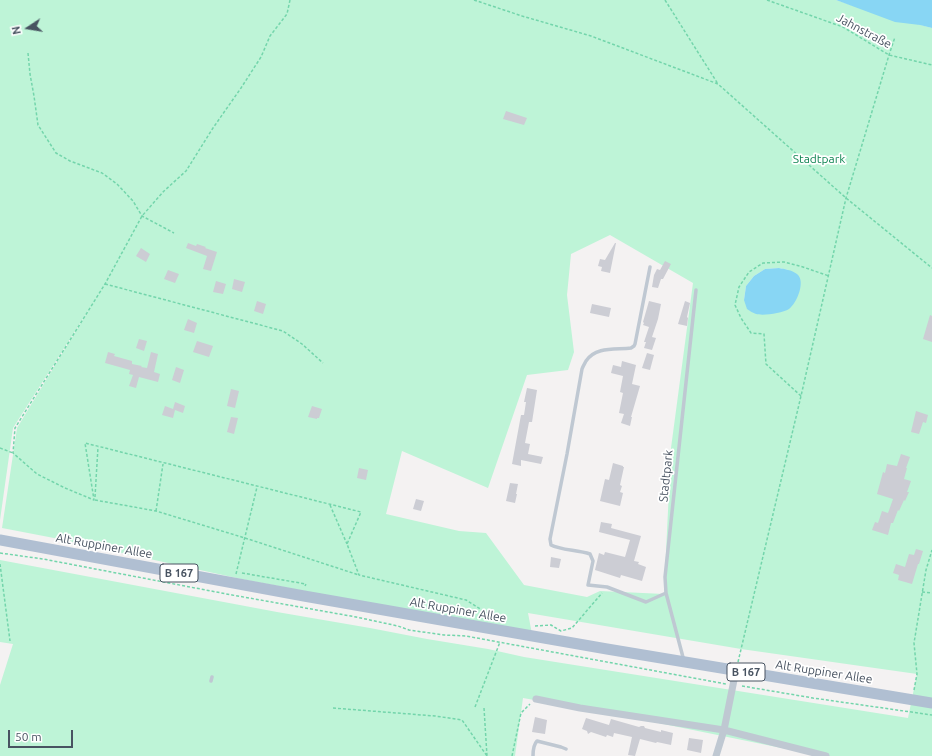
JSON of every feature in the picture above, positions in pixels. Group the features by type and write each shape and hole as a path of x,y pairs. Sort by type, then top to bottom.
{"main road":[{"name":"Alt Ruppiner Allee","path":"0,540 599,648 932,703"}],"street":[{"path":"716,756 724,730 736,670"},
{"path":"536,699 580,708 724,730 826,756"}],"lane":[{"path":"650,268 634,346 631,348 602,350 587,359 582,369 550,538 551,545 555,547 590,554 593,561 588,584 607,587 646,602 666,593"},
{"name":"Stadtpark","path":"685,662 666,593 665,577 696,290"},
{"path":"533,756 533,747 538,741 566,749"}],"path":[{"path":"13,452 16,428 105,284 142,216 164,191 186,171 261,57 270,36 287,14 290,0"},
{"path":"474,0 591,36 718,84"},
{"path":"665,0 718,84 846,198 932,268"},
{"name":"Jahnstraße","path":"767,0 843,27 889,55 932,65"},
{"path":"736,670 802,396 846,198 895,37"},
{"path":"28,53 38,125 56,153 70,161 102,173 117,184 133,201 142,216 174,233"},
{"path":"802,396 766,364 764,334 752,333 741,318 735,305 739,287 749,272 763,263 784,262 829,276"},
{"path":"105,284 283,331 302,344 323,363"},
{"path":"94,500 85,443 361,512 347,544"},
{"path":"94,500 98,447"},
{"path":"0,448 13,452 37,474 94,500 156,511 359,575 466,600 485,612 509,622"},
{"path":"156,511 164,463"},
{"path":"233,583 257,487"},
{"path":"330,504 359,575"},
{"path":"912,700 917,674 914,643 926,570 932,550"},
{"path":"0,553 43,559 349,616 398,626 410,630 444,635 466,636 733,685 813,698 907,710 932,715"},
{"path":"0,564 10,641"},
{"path":"529,626 551,625 561,631 572,628 607,587"},
{"path":"922,592 932,593"},
{"path":"475,707 500,642"},
{"path":"512,756 521,713 536,699"},
{"path":"333,708 436,716 462,720 487,756"},
{"path":"484,708 487,756"}],"green space":[{"path":"0,0 836,0 932,28 932,756 821,756 624,716 523,698 515,756 0,756 0,685 13,644 0,642 0,560 277,612 488,649 524,657 908,718 917,674 741,649 528,613 532,634 241,579 2,528 17,428 91,306 13,428 0,520","holes":["610,235 693,283 671,448 664,594 600,591 587,597 524,585 486,533 459,531 386,514 402,451 488,488 527,375 568,370 574,352 567,295 571,254","779,268 788,270 744,300 746,286 754,276 765,269"]}],"water":[{"path":"836,0 932,0 932,28 895,22"},
{"path":"779,268 793,272 800,277 801,287 792,306 789,309 778,313 759,315 747,309 744,300 746,286 754,276 765,269"}],"building":[{"path":"506,111 527,118 524,125 503,119"},
{"path":"188,243 196,246 197,244 217,252 211,271 203,269 207,256 186,248"},
{"path":"615,243 610,273 601,271 602,267 598,266 600,259 605,260"},
{"path":"141,248 150,254 146,262 136,256"},
{"path":"665,261 671,264 663,279 661,279 658,288 652,287 654,275 657,269 660,270"},
{"path":"168,270 179,274 175,283 164,279"},
{"path":"234,279 245,282 242,292 232,289"},
{"path":"216,281 226,284 223,294 213,292"},
{"path":"257,301 266,304 263,314 254,311"},
{"path":"649,301 661,304 652,337 656,338 652,350 644,348 646,342 644,342 649,327 643,325 643,322"},
{"path":"685,301 690,303 687,326 678,324"},
{"path":"592,304 611,308 609,317 590,313"},
{"path":"930,315 932,316 932,342 923,339"},
{"path":"188,319 197,323 194,333 184,330"},
{"path":"139,339 147,341 144,351 136,348"},
{"path":"197,341 213,346 209,357 193,352"},
{"path":"108,352 115,354 114,356 132,361 132,364 147,368 151,352 158,354 154,372 160,374 158,382 139,377 136,388 129,386 133,375 129,374 130,370 105,363"},
{"path":"647,353 654,355 650,370 642,368"},
{"path":"622,361 636,365 632,384 640,386 631,417 630,426 621,423 624,414 619,413 623,393 620,392 623,376 611,373 613,365 621,367"},
{"path":"176,367 184,370 180,383 172,380"},
{"path":"527,388 537,390 532,422 529,422 525,443 530,444 528,454 543,457 541,464 521,460 521,466 512,464 521,415 524,415 526,402 524,402"},
{"path":"231,389 239,391 235,408 227,406"},
{"path":"175,402 185,406 183,413 175,410 173,418 162,415 165,406 173,409"},
{"path":"312,406 322,409 319,418 317,419 308,417"},
{"path":"916,411 928,415 926,423 923,422 919,434 911,432"},
{"path":"231,417 238,418 234,434 227,432"},
{"path":"901,454 910,457 904,479 911,481 907,492 909,492 899,511 898,510 893,523 891,523 888,535 872,530 875,522 878,523 882,511 888,513 893,499 877,494 883,472 885,473 887,464 897,466"},
{"path":"613,463 624,467 620,485 622,486 620,492 623,493 620,506 600,501 605,479 609,480"},
{"path":"359,468 368,470 366,480 357,478"},
{"path":"510,483 518,484 515,503 506,501"},
{"path":"416,499 424,501 421,511 413,509"},
{"path":"601,522 612,524 611,528 641,536 634,561 639,562 638,564 646,567 642,581 621,575 620,578 595,570 599,553 604,555 605,552 625,557 630,540 599,532"},
{"path":"916,549 923,551 912,584 898,580 899,575 893,573 896,564 905,567 909,554 914,555"},
{"path":"551,557 561,559 559,568 550,567"},
{"path":"535,717 547,720 545,734 532,732"},
{"path":"586,718 609,725 611,719 639,727 644,726 645,728 661,732 661,730 673,733 671,745 640,739 635,756 628,755 632,737 614,733 613,737 607,735 606,737 591,732 588,734 587,731 582,729"},
{"path":"689,738 703,740 701,753 687,750"}]}
